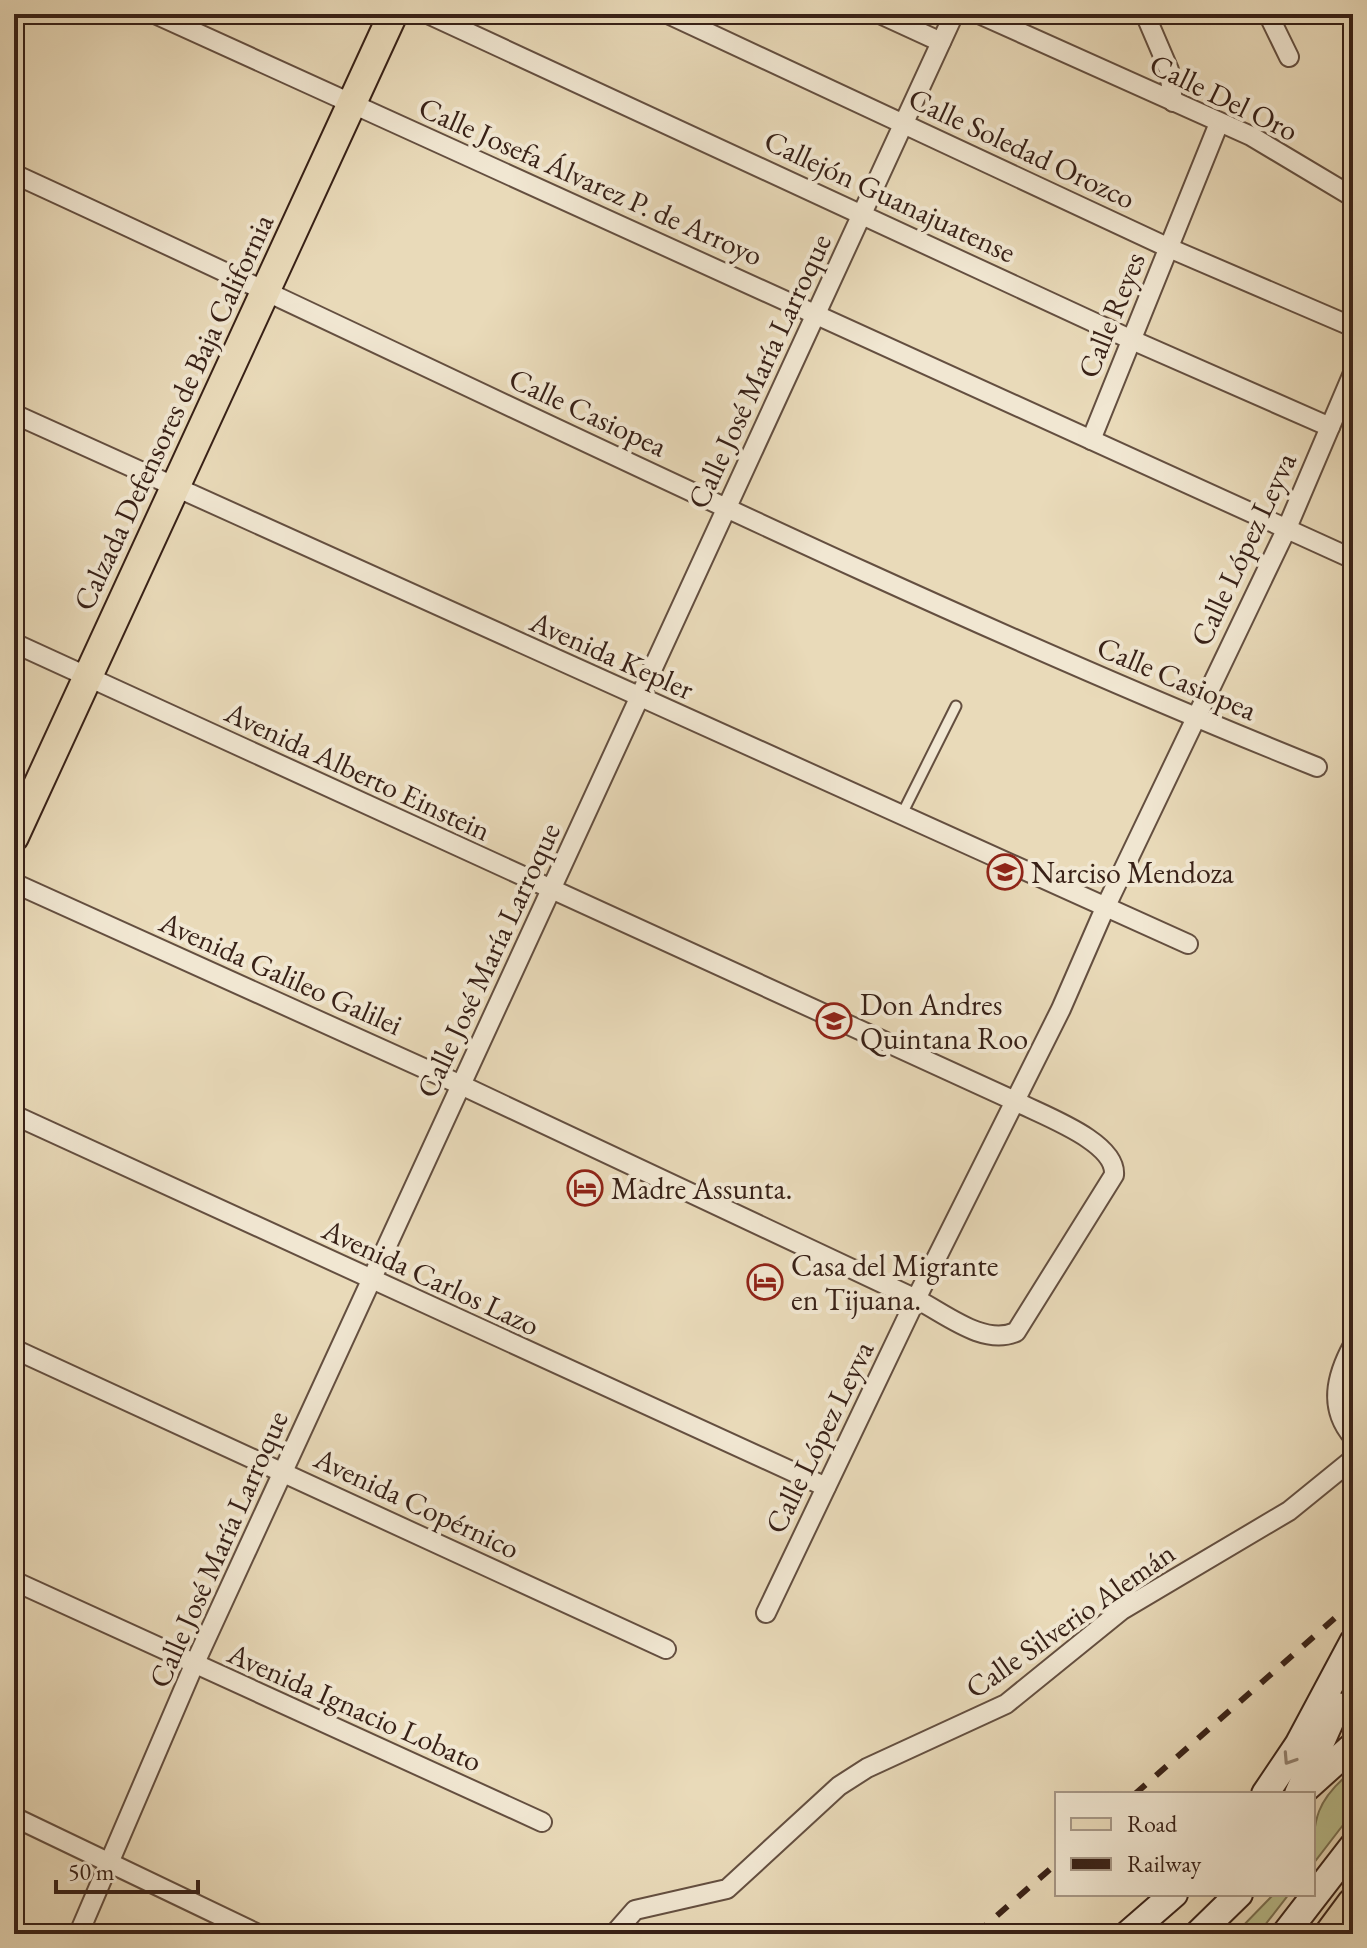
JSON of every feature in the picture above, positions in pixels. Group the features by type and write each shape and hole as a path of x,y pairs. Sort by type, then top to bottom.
{"highway":[{"path":"1330,1934 1353,1903"}],"main road":[{"name":"Calzada Defensores de Baja California","path":"14,837 352,104 388,16"},
{"path":"1266,1792 1298,1745 1353,1642"},
{"path":"1299,1792 1353,1673"},
{"path":"1300,1792 1353,1746"},
{"path":"1315,1895 1353,1846"},
{"path":"1128,1934 1172,1896"},
{"path":"1285,1934 1314,1896"},
{"path":"1198,1934 1234,1900"}],"street":[{"name":"Calle Josefa Álvarez P. de Arroyo","path":"155,14 1353,559"},
{"name":"Callejón Guanajuatense","path":"428,14 1132,340 1330,427"},
{"name":"Calle Soledad Orozco","path":"668,14 1169,248 1353,327"},
{"path":"880,14 941,42"},
{"name":"Calle José María Larroque","path":"79,1933 112,1863 194,1665 954,14"},
{"name":"Calle Del Oro","path":"979,14 1251,136 1353,197"},
{"path":"1145,14 1169,70 1173,102"},
{"path":"1268,14 1289,57"},
{"name":"Calle Reyes","path":"1091,440 1219,123"},
{"name":"Calle Casiopea","path":"14,174 267,290 726,509 1196,718 1317,767"},
{"name":"Calle López Leyva","path":"766,1613 916,1299 1017,1102 1105,908 1287,528 1353,373"},
{"name":"Avenida Kepler","path":"14,414 1188,944"},
{"name":"Avenida Alberto Einstein","path":"14,643 550,891 1017,1102 1104,1148 1110,1157 1114,1175 1016,1332 1003,1338"},
{"name":"Avenida Galileo Galilei","path":"14,883 461,1085 916,1299 988,1337 1003,1338"},
{"name":"Avenida Carlos Lazo","path":"14,1115 826,1487"},
{"path":"1353,1345 1341,1366 1335,1394 1339,1417 1353,1437"},
{"name":"Avenida Copérnico","path":"14,1349 666,1649"},
{"name":"Calle Silverio Alemán","path":"614,1934 635,1910 727,1889 839,1786 867,1768 1006,1704 1122,1610 1289,1511 1353,1459"},
{"name":"Avenida Ignacio Lobato","path":"14,1581 542,1822"},
{"path":"14,1817 258,1934"}],"lane":[{"path":"901,816 956,706"}],"green space":[{"path":"1353,1770 1353,1812 1315,1861 1315,1828 1319,1811"},
{"path":"1272,1896 1287,1896 1258,1934 1235,1934"}],"railway":[{"path":"1137,1792 1353,1602"},
{"path":"976,1934 1055,1865"}],"place":[{"name":"Narciso Mendoza","path":"1005,872"},
{"name":"Don Andres Quintana Roo","path":"834,1021"},
{"name":"Madre Assunta.","path":"585,1188"},
{"name":"Casa del Migrante en Tijuana.","path":"765,1282"}]}
